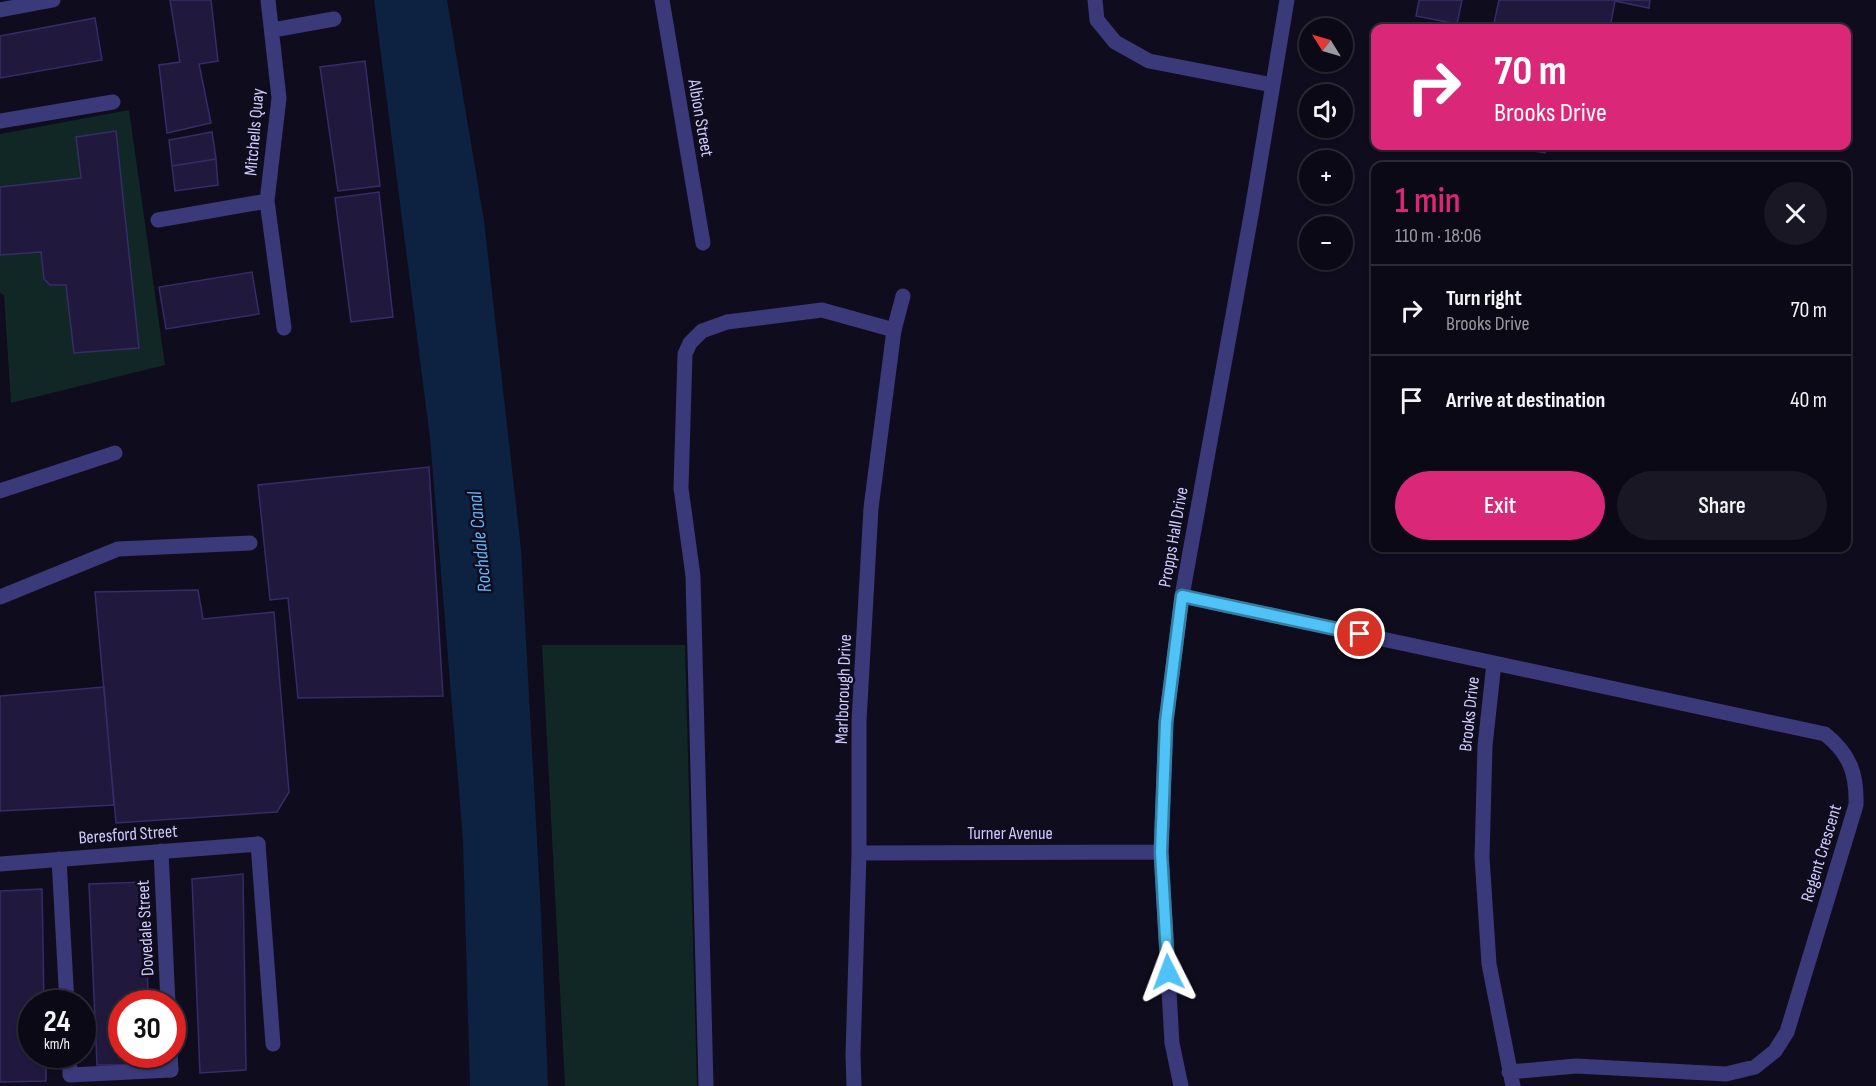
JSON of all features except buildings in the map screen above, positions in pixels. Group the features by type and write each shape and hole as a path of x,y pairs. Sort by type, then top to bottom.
{"street":[{"path":"0,10 52,0"},
{"name":"Mitchells Quay","path":"268,0 279,98 267,201 284,328"},
{"name":"Albion Street","path":"662,0 703,243"},
{"path":"1095,0 1097,20 1115,42 1149,61 1272,85"},
{"name":"Propps Hall Drive","path":"1181,1086 1172,1043 1161,852 1166,722 1182,596 1252,210 1287,0"},
{"path":"273,30 334,19"},
{"path":"0,121 112,102"},
{"name":"Mitchells Quay","path":"158,220 267,201"},
{"name":"Marlborough Drive","path":"854,1086 860,721 872,508 894,330 903,296"},
{"path":"706,1086 693,576 681,488 685,354 690,343 702,330 727,322 822,310 894,330"},
{"path":"0,491 114,453"},
{"path":"0,597 118,549 250,543"},
{"name":"Brooks Drive","path":"1182,596 1494,663 1485,746 1482,857 1489,964 1511,1079"},
{"name":"Regent Crescent","path":"1494,663 1826,734 1840,745 1857,783 1853,816 1786,1032 1775,1051 1755,1067 1726,1074 1576,1066 1511,1079"},
{"name":"Beresford Street","path":"0,864 258,844 273,1044"},
{"name":"Dovedale Street","path":"160,851 167,990"},
{"name":"Turner Avenue","path":"859,853 1161,852"},
{"path":"59,859 66,990"},
{"path":"70,1068 70,1075 124,1068"}],"green space":[{"path":"129,110 165,365 11,403 4,295 0,293 0,255 41,252 44,279 50,285 66,285 74,353 139,348 116,131 76,137 81,178 0,187 0,134"},
{"path":"542,645 685,645 697,1086 565,1086"}],"water":[{"name":"Rochdale Canal","path":"374,0 447,0 484,221 521,549 548,1086 470,1086 463,840 430,438"}],"route":[{"path":"1168,972 1161,852 1166,722 1182,596 1360,634"}]}
